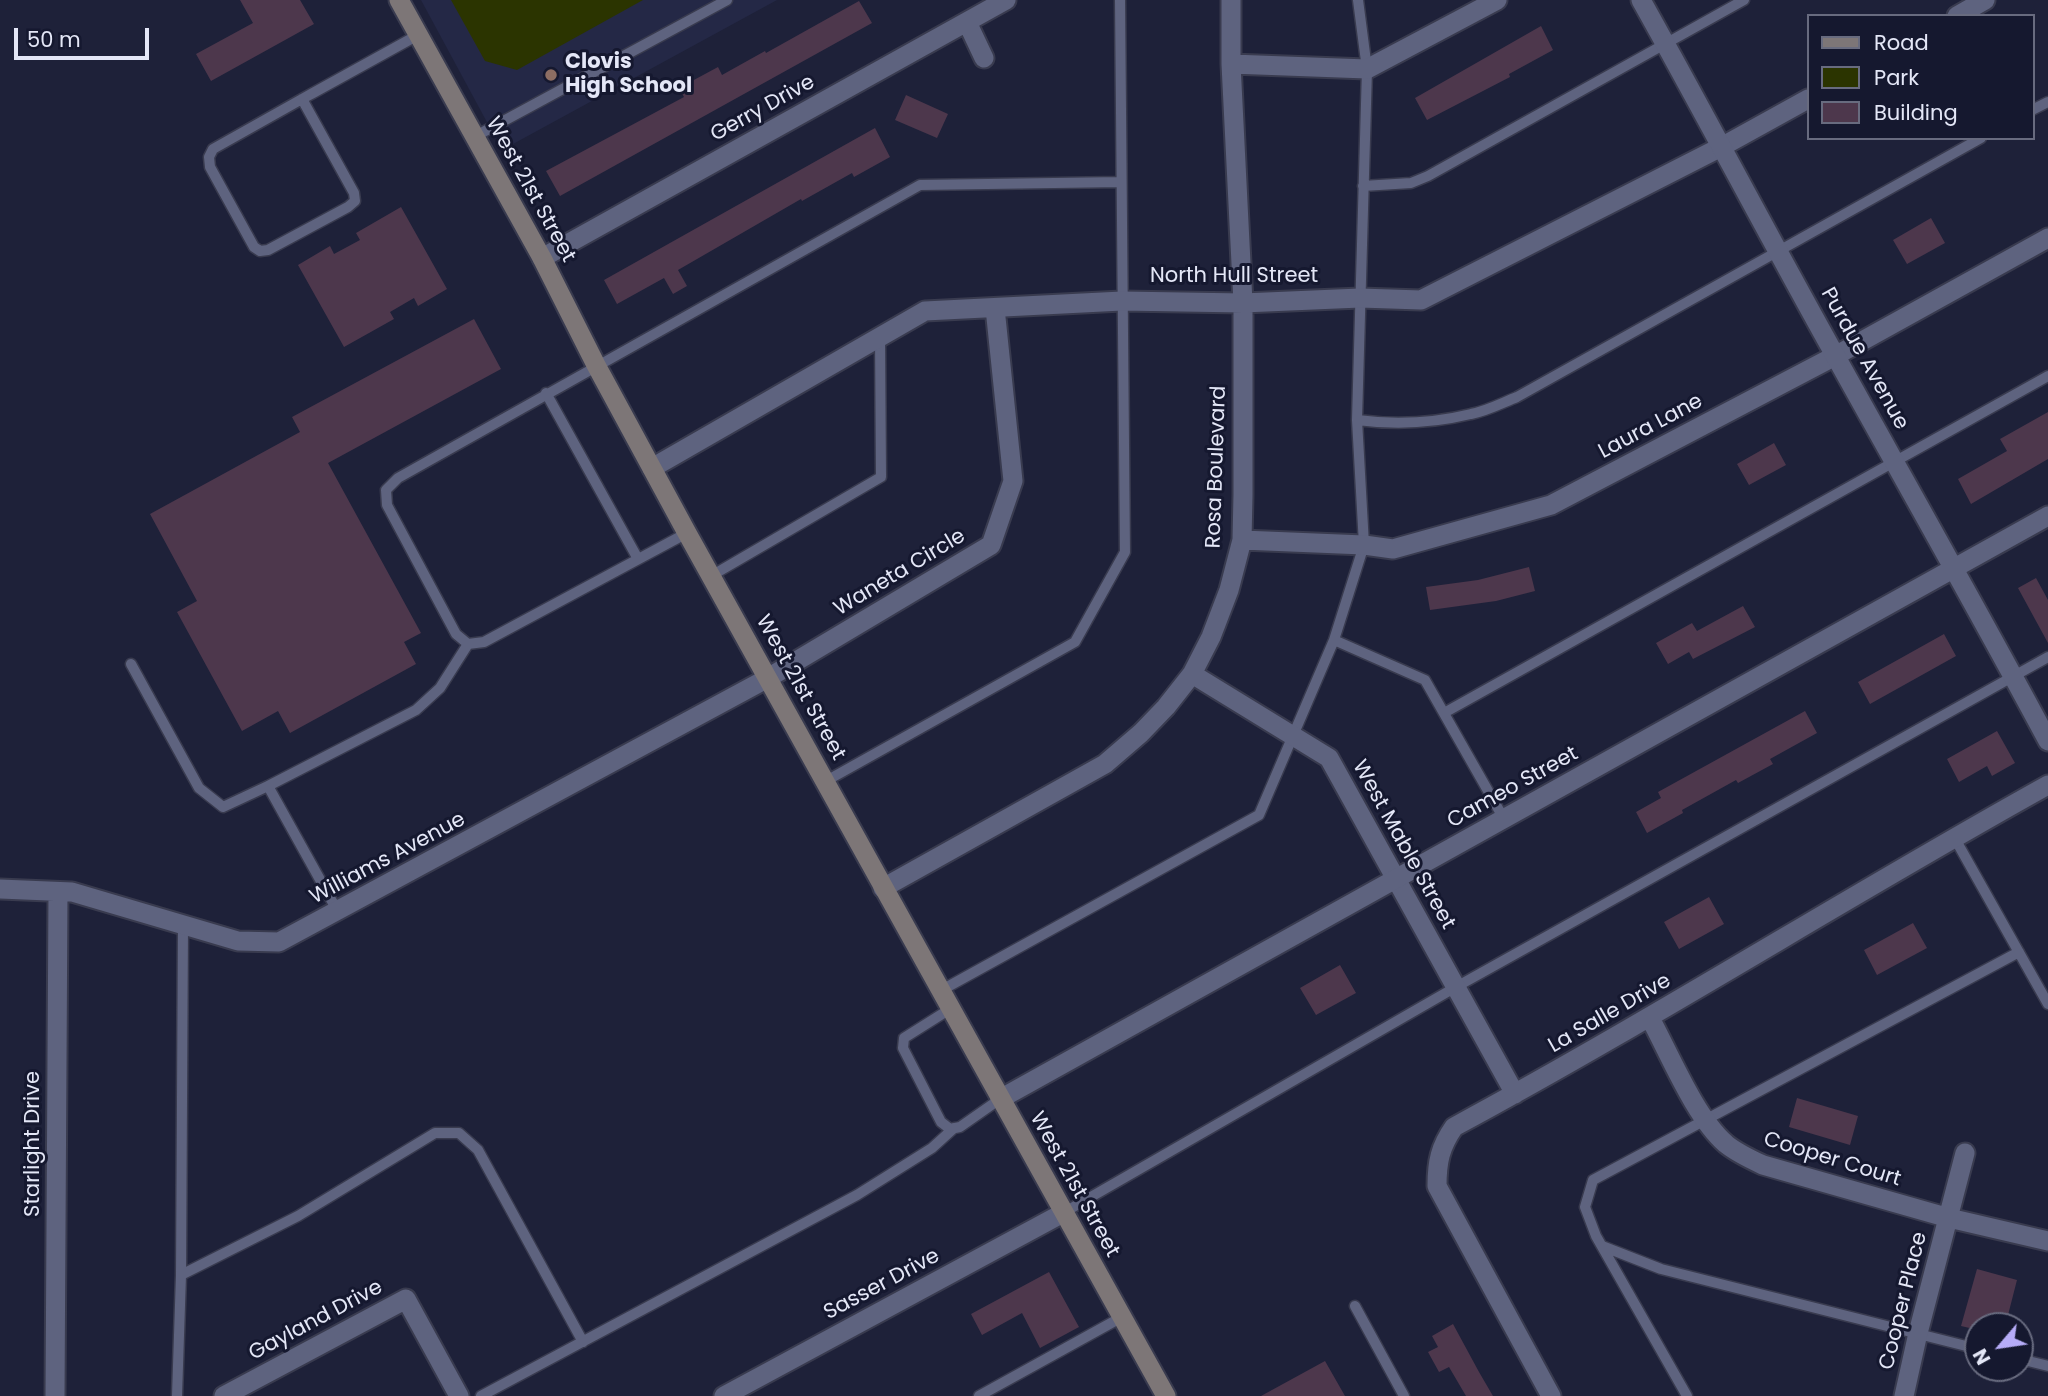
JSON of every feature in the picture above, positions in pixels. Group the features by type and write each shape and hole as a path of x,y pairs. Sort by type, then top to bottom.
{"main road":[{"name":"West 21st Street","path":"399,0 542,258 596,365 687,533 1166,1396"}],"street":[{"name":"Gerry Drive","path":"542,258 1006,0"},
{"name":"Rosa Boulevard","path":"883,888 1105,764 1158,715 1192,674 1211,637 1229,590 1242,540 1242,303 1231,64 1231,0"},
{"path":"1231,64 1367,69 1497,0"},
{"name":"Purdue Avenue","path":"1641,0 2048,741"},
{"path":"1960,14 1985,0"},
{"path":"967,22 984,58"},
{"name":"North Hull Street","path":"652,468 925,311 1122,301 1242,303 1360,298 1421,300 1723,146 1806,100"},
{"name":"Laura Lane","path":"1242,540 1364,545 1393,549 1551,505 1835,356 2048,238"},
{"name":"Waneta Circle","path":"768,678 991,545 1013,481 995,308"},
{"name":"Cameo Street","path":"1000,1099 2048,516"},
{"name":"West Mable Street","path":"1192,674 1329,758 1516,1094"},
{"name":"Williams Avenue","path":"0,889 72,892 238,941 279,942 768,678"},
{"name":"La Salle Drive","path":"1551,1396 1437,1186 1437,1160 1444,1141 1454,1127 1650,1018 1954,837 2048,785"},
{"name":"Starlight Drive","path":"55,1396 58,892"},
{"name":"Cooper Court","path":"1650,1018 1707,1121 1725,1143 1763,1166 1949,1218 2048,1241"},
{"path":"1949,1218 1965,1153"},
{"name":"Sasser Drive","path":"724,1396 1063,1213"},
{"name":"Cooper Place","path":"1904,1396 1917,1334 1949,1218"},
{"name":"Gayland Drive","path":"224,1396 406,1298 459,1396"}],"lane":[{"path":"474,137 727,0"},
{"path":"826,781 1075,642 1125,552 1120,0"},
{"path":"940,991 1259,814 1334,639 1364,545 1357,420 1367,69 1358,0"},
{"path":"1363,186 1411,183 1428,176 1744,0"},
{"path":"302,99 354,193 355,201 268,250 260,251 254,247 210,167 209,157 213,149 302,99 418,35"},
{"path":"1357,420 1388,424 1430,421 1473,414 1517,397 1978,140"},
{"path":"687,533 484,642 468,644 456,634 387,505 386,490 398,478 546,393 920,185 1122,182"},
{"path":"711,576 881,477 880,337"},
{"path":"1444,713 2048,376"},
{"path":"546,393 638,559"},
{"path":"1334,639 1425,680 1504,820"},
{"path":"131,664 199,788 223,807 416,710 440,688 468,644"},
{"path":"1063,1213 1456,987 2048,657"},
{"path":"268,786 338,912"},
{"path":"1954,837 2048,1004"},
{"path":"177,1396 181,1275 183,925"},
{"path":"1686,1396 1602,1246 1585,1206 1593,1180 2019,952"},
{"path":"950,1009 912,1031 904,1038 903,1048 941,1122 950,1129 960,1127 1000,1099"},
{"path":"481,1396 857,1195 932,1148 954,1128"},
{"path":"181,1275 298,1216 435,1133 459,1133 478,1150 583,1342"},
{"path":"1602,1246 1661,1269 1964,1346"},
{"path":"1355,1306 1404,1396"},
{"path":"979,1396 1122,1317"}],"shaded area":[{"name":"Clovis High School","path":"421,0 777,0 502,150"}],"green space":[{"path":"451,0 643,0 517,70 485,61"}],"building":[{"path":"240,0 300,0 314,24 211,81 196,54 253,23"},
{"path":"859,1 872,23 560,196 546,171 684,97 679,88 718,67 722,75"},
{"path":"1541,26 1553,50 1509,74 1510,77 1427,120 1415,98"},
{"path":"906,95 948,114 937,138 895,120"},
{"path":"875,128 890,157 854,177 852,173 802,201 801,199 678,270 687,286 673,294 664,278 617,304 604,280"},
{"path":"401,207 447,289 418,306 414,298 390,312 394,319 344,347 298,265 330,246 334,254 360,240 356,233"},
{"path":"1931,218 1945,243 1907,264 1893,240"},
{"path":"474,319 501,369 328,463 421,633 404,642 416,664 290,733 278,711 242,731 177,612 197,601 150,514 300,432 292,417"},
{"path":"2048,412 2048,459 1971,504 1958,479 2007,451 2000,439"},
{"path":"1774,443 1786,465 1749,485 1737,464"},
{"path":"1529,567 1535,591 1496,601 1430,610 1426,587 1478,580"},
{"path":"2036,578 2048,600 2048,643 2018,588"},
{"path":"1743,606 1755,627 1693,659 1689,652 1668,664 1656,643 1692,623 1697,631"},
{"path":"1944,634 1956,656 1870,704 1858,682"},
{"path":"1805,711 1817,733 1770,759 1773,764 1738,783 1736,780 1647,833 1636,812 1661,798 1658,792"},
{"path":"1997,731 2015,763 1992,776 1987,766 1959,782 1947,759"},
{"path":"1709,897 1724,924 1679,949 1664,922"},
{"path":"1913,923 1927,948 1877,975 1864,950"},
{"path":"1340,965 1356,993 1316,1015 1300,988"},
{"path":"1797,1098 1858,1116 1850,1145 1789,1127"},
{"path":"1977,1269 2017,1280 2009,1312 1965,1312"},
{"path":"1049,1272 1079,1327 1040,1348 1022,1313 982,1335 971,1314"},
{"path":"1453,1324 1493,1396 1466,1396 1449,1367 1439,1372 1428,1352 1438,1347 1432,1336"},
{"path":"1325,1361 1345,1396 1261,1396"}],"place":[{"name":"Clovis High School","path":"551,75"}]}
